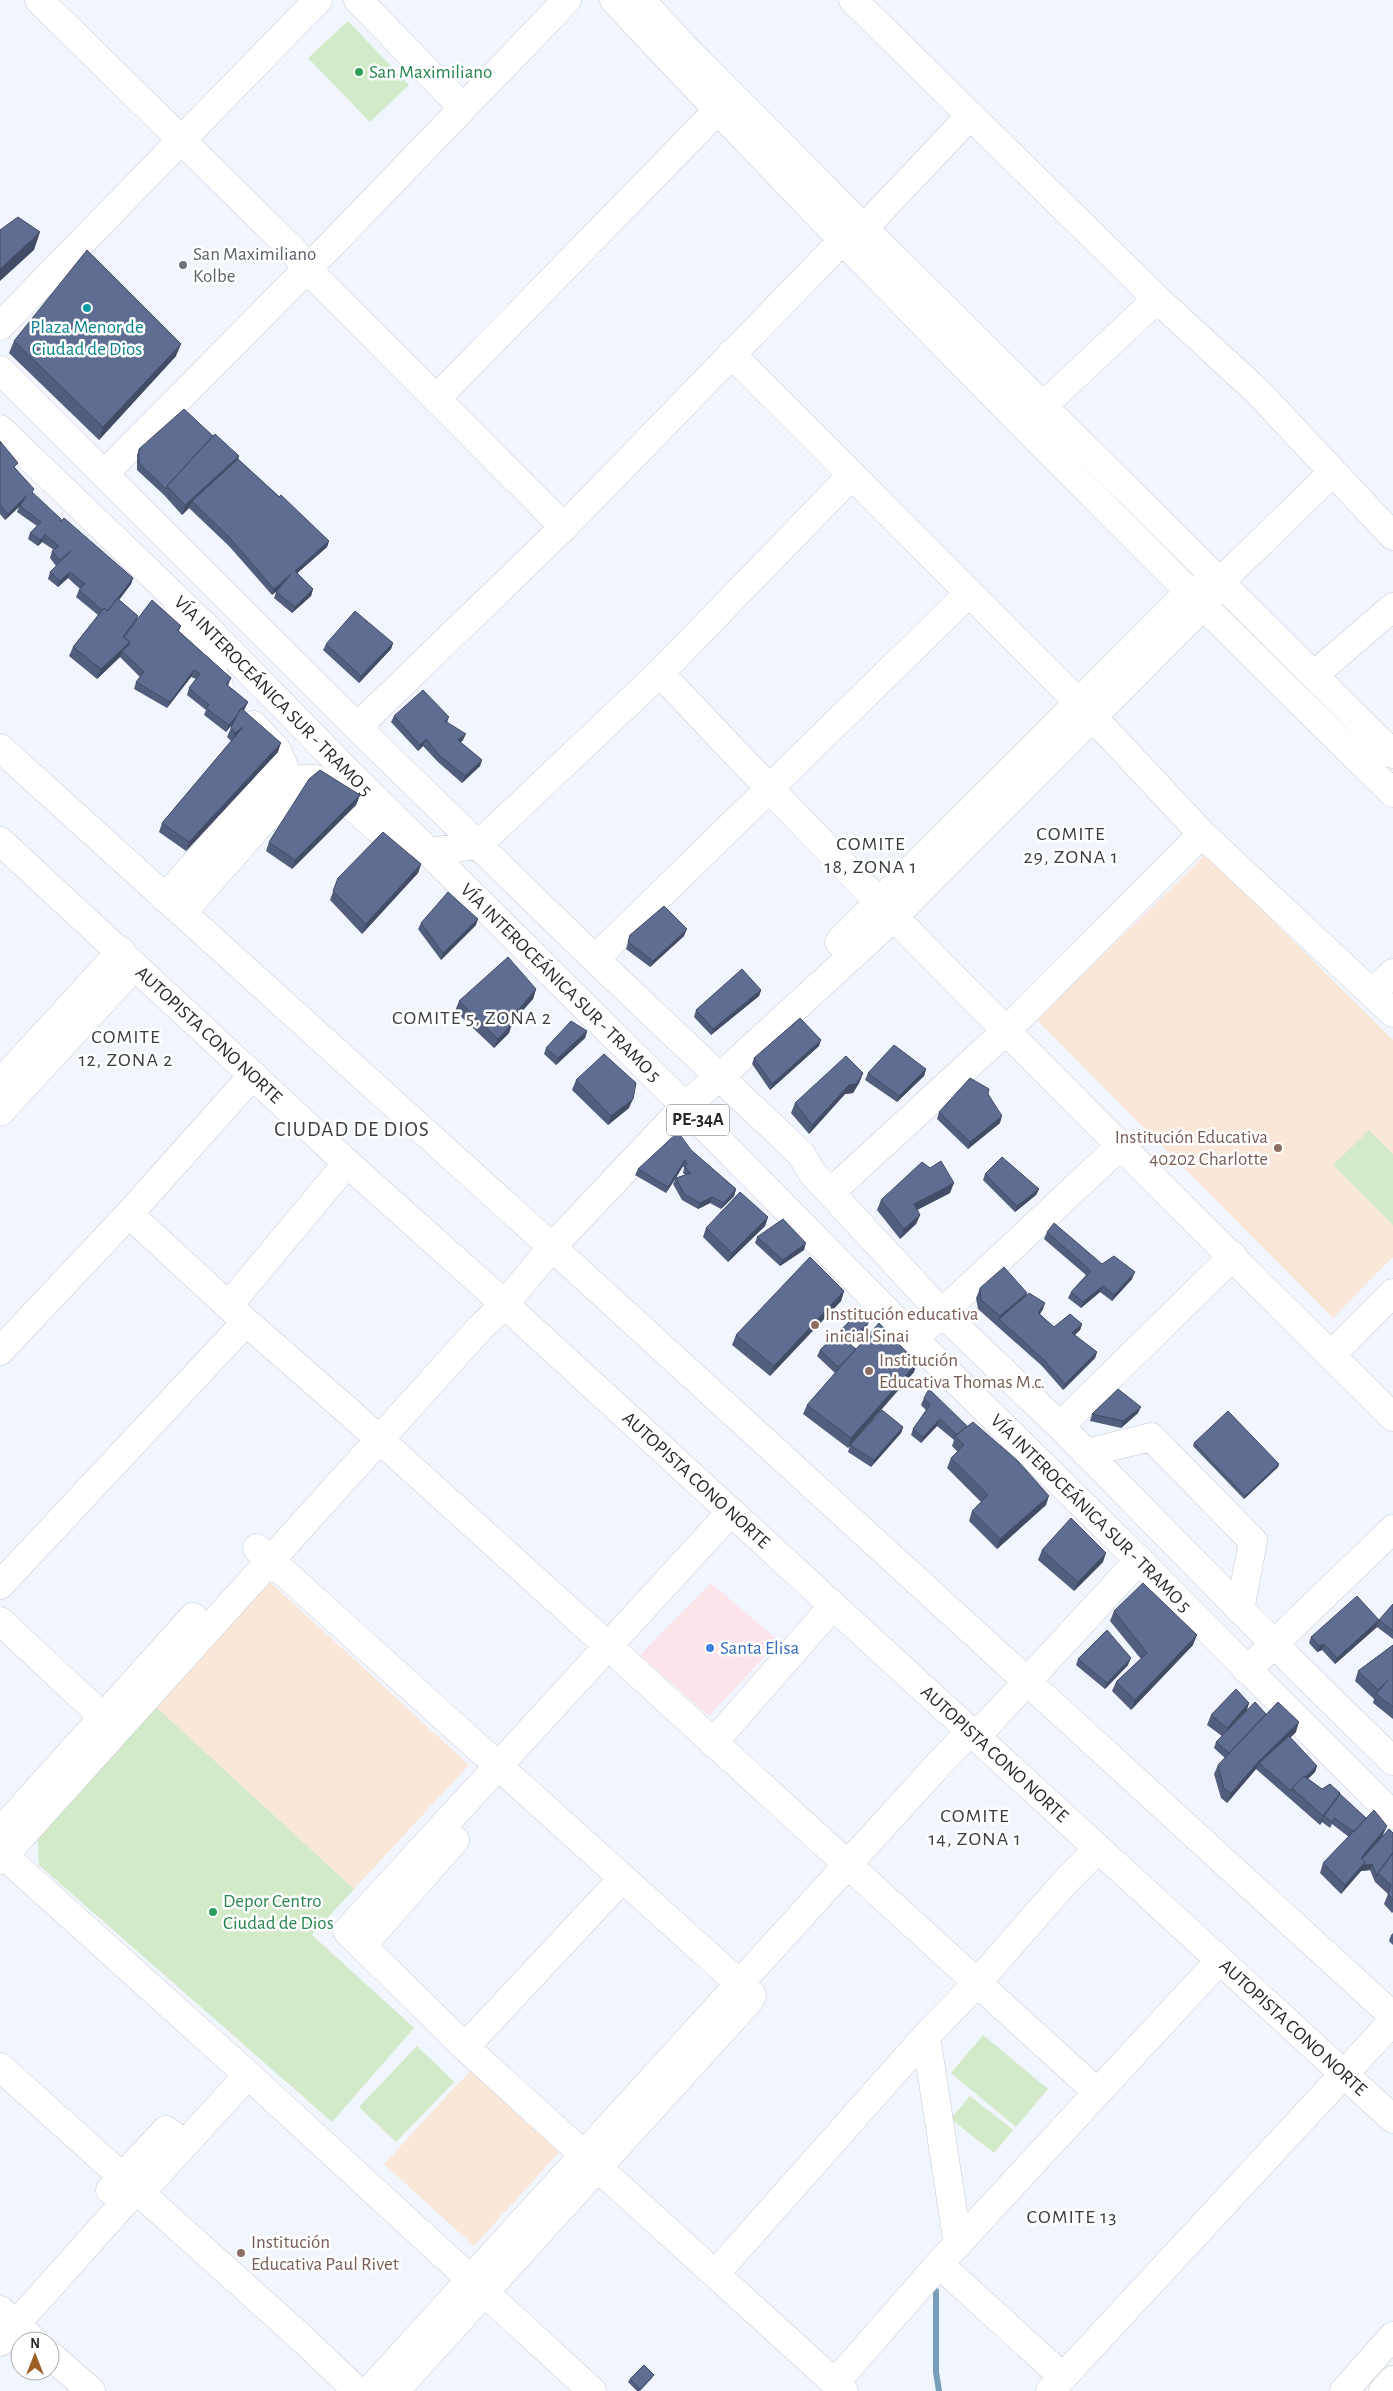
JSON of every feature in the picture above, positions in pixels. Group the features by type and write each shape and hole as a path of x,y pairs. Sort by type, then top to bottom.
{"main road":[{"path":"0,326 318,0"},
{"path":"358,0 463,108"},
{"path":"104,474 307,269 566,0"},
{"path":"614,0 718,110 1043,406 1393,754"},
{"path":"642,0 853,234 1196,599 1393,792"},
{"path":"853,0 1083,224 1157,299 1258,392 1393,536"},
{"path":"53,5 182,139 292,248 307,269 564,526"},
{"path":"436,399 718,110"},
{"path":"357,727 564,526 731,354 970,116"},
{"path":"1043,406 1157,299"},
{"path":"731,354 968,594 1085,709 1202,834 1386,1002 1393,973"},
{"path":"0,370 357,727 595,959 801,1154 814,1174 942,1313 1060,1426 1393,1763 1367,1789"},
{"name":"VÍA INTEROCEÁNICA SUR - TRAMO 5","path":"0,429 175,597 423,847 679,1100 914,1339 1139,1560 1393,1815"},
{"path":"592,2391 1,1850 263,1553 373,1434 480,1328 497,1298 545,1241 679,1100 713,1071 887,910 1196,599 1219,583 1332,473"},
{"path":"174,906 300,779 316,779 352,806 378,829 395,838 423,847 478,845 660,673 852,475"},
{"path":"595,959 968,594"},
{"path":"174,906 283,764 276,749 246,718 216,681 175,597"},
{"path":"1314,675 1393,607"},
{"path":"660,673 769,790 887,910 1120,1146 1233,1256 1393,1417"},
{"path":"0,748 545,1241 1393,2016"},
{"path":"832,1192 1007,1030 1202,834"},
{"name":"AUTOPISTA CONO NORTE","path":"0,840 347,1163 497,1298 832,1607 979,1734 1098,1849 1393,2119"},
{"path":"0,1083 128,958"},
{"path":"0,1112 128,958"},
{"path":"0,1351 129,1214 253,1075"},
{"path":"914,1339 1120,1146"},
{"path":"0,1585 237,1313 347,1163"},
{"path":"129,1214 1097,2092"},
{"path":"1060,1426 1233,1256"},
{"path":"1330,1355 1393,1293"},
{"path":"1086,1452 1151,1437 1253,1541 1240,1610"},
{"path":"737,1520 503,1772 362,1946 465,2047 840,2387 948,2254 1220,1960"},
{"path":"1248,1670 1393,1529"},
{"path":"263,1553 746,1990"},
{"path":"369,2391 476,2286 592,2161 1027,1680 1139,1560"},
{"path":"713,1743 832,1607"},
{"path":"0,1621 111,1724"},
{"path":"716,2273 926,2036 976,1984 1067,1880 1098,1849"},
{"path":"465,2047 622,1879"},
{"path":"926,2036 948,2254 1057,2384 1393,2021"},
{"path":"0,2067 124,2190 334,2391"},
{"path":"9,2324 124,2190 151,2181 248,2075"},
{"path":"0,2090 124,2190 357,2391"},
{"path":"395,2391 476,2286"},
{"path":"1344,2391 1393,2336"},
{"path":"60,2364 92,2391"},
{"path":"1383,2391 1393,2380"}],"shaded area":[{"name":"Institución Educativa 40202 Charlotte","path":"1206,854 1393,1040 1393,1257 1333,1318 1037,1020"},
{"path":"270,1582 469,1765 354,1889 155,1706"},
{"name":"Santa Elisa","path":"711,1583 779,1641 709,1716 640,1655"},
{"path":"470,2071 559,2152 474,2246 384,2164"}],"green space":[{"name":"San Maximiliano","path":"348,21 409,85 370,122 308,58"},
{"path":"1369,1130 1393,1154 1393,1225 1333,1165"},
{"name":"Depor Centro Ciudad de Dios","path":"155,1706 354,1889 312,1935 414,2028 332,2122 39,1865 37,1831"},
{"path":"983,2035 1048,2089 1016,2127 951,2073"},
{"path":"417,2046 454,2082 396,2142 359,2107"},
{"path":"970,2096 1013,2130 994,2153 951,2119"}],"building":[{"path":"18,217 40,232 0,269 0,230"},
{"name":"Plaza Menor de Ciudad de Dios","path":"87,250 181,344 103,427 14,341"},
{"path":"184,409 213,436 166,489 139,463 139,449"},
{"path":"215,434 239,456 185,505 167,486"},
{"path":"0,441 18,463 14,467 34,489 32,492 61,519 60,522 64,518 133,578 108,611 104,608 102,610 79,590 85,584 70,572 60,581 50,572 71,551 59,560 52,551 59,546 45,535 40,540 30,533 41,522 20,506 27,495 8,514 0,505"},
{"path":"238,459 279,497 281,495 329,541 295,571 313,589 295,607 276,592 291,574 274,589 231,539 192,501"},
{"path":"117,598 138,616 123,637 130,642 101,669 73,647 104,608 108,611"},
{"path":"152,600 181,626 177,630 231,678 226,684 248,702 241,708 229,725 206,708 209,705 189,688 200,674 194,670 170,702 136,682 144,672 122,651 130,642 124,637"},
{"path":"355,611 393,643 361,676 326,644"},
{"path":"423,690 449,717 445,721 466,734 458,740 482,760 465,776 440,756 426,739 420,745 394,716"},
{"path":"241,708 281,743 189,842 162,823 243,727 235,733 231,727"},
{"path":"320,770 360,795 295,860 269,842 309,779"},
{"path":"383,832 421,864 366,924 333,891 338,878"},
{"path":"448,892 478,919 443,953 421,923"},
{"path":"664,906 687,929 653,961 628,942 630,935"},
{"path":"508,957 536,989 509,1021 512,1024 498,1039 459,1001"},
{"path":"742,969 761,990 713,1029 696,1010"},
{"path":"800,1018 821,1040 772,1084 754,1058"},
{"path":"571,1021 587,1031 558,1058 546,1048"},
{"path":"894,1045 926,1069 899,1096 868,1073"},
{"path":"604,1054 636,1083 633,1099 611,1116 576,1080"},
{"path":"846,1056 863,1073 856,1084 849,1085 812,1125 795,1103"},
{"path":"970,1078 989,1089 988,1094 1002,1116 970,1142 939,1112"},
{"path":"678,1132 691,1150 736,1189 724,1203 712,1197 700,1203 684,1194 676,1178 691,1173 685,1167 687,1163 685,1160 668,1187 638,1169"},
{"path":"1002,1157 1039,1189 1017,1206 985,1174"},
{"path":"941,1161 954,1183 914,1204 920,1215 904,1229 881,1200 922,1162 930,1168"},
{"path":"740,1192 768,1217 732,1253 706,1228"},
{"path":"783,1219 806,1243 783,1260 757,1237"},
{"path":"1054,1223 1102,1264 1114,1256 1135,1272 1114,1295 1103,1286 1083,1302 1071,1292 1091,1271 1047,1232"},
{"path":"810,1257 844,1291 774,1366 736,1335"},
{"path":"1004,1267 1027,1293 1000,1316 981,1300 980,1288"},
{"path":"1029,1293 1045,1303 1038,1313 1054,1327 1070,1314 1082,1324 1072,1333 1097,1352 1065,1384 1044,1360 999,1319"},
{"path":"857,1314 869,1322 848,1343 856,1349 838,1367 820,1350"},
{"path":"879,1323 917,1363 851,1438 807,1405"},
{"path":"929,1389 967,1426 957,1435 940,1419 923,1437 913,1429 930,1405 924,1398"},
{"path":"1118,1389 1141,1407 1123,1421 1092,1414"},
{"path":"882,1410 903,1427 874,1460 850,1445"},
{"path":"1228,1411 1279,1464 1245,1496 1194,1443"},
{"path":"973,1422 1018,1461 1049,1496 1000,1539 972,1511 988,1495 951,1458 964,1445 955,1436"},
{"path":"1071,1518 1106,1553 1078,1582 1042,1550"},
{"path":"1143,1583 1197,1635 1135,1700 1116,1682 1147,1653 1114,1611"},
{"path":"1357,1596 1379,1620 1337,1658 1324,1644 1319,1646 1311,1637"},
{"path":"1393,1604 1393,1631 1379,1620"},
{"path":"1107,1630 1131,1658 1107,1683 1078,1659"},
{"path":"1393,1645 1393,1707 1376,1694 1388,1680 1378,1690 1358,1671"},
{"path":"1236,1689 1249,1703 1227,1728 1211,1715"},
{"path":"1255,1702 1266,1714 1229,1753 1216,1742"},
{"path":"1278,1702 1299,1722 1260,1760 1231,1793 1224,1789 1218,1765"},
{"path":"1289,1736 1317,1766 1304,1776 1291,1791 1259,1763"},
{"path":"1304,1776 1322,1789 1330,1784 1340,1793 1323,1816 1292,1788"},
{"path":"1340,1794 1366,1818 1355,1831 1334,1818 1332,1822 1324,1816"},
{"path":"1374,1810 1387,1826 1361,1858 1365,1862 1345,1885 1323,1863"},
{"path":"1389,1829 1393,1833 1393,1852 1377,1876 1372,1864 1364,1865 1365,1862 1362,1859"},
{"path":"1393,1853 1393,1900 1388,1894 1391,1885 1378,1873"},
{"path":"644,2365 654,2375 640,2389 630,2379"}],"waterway":[{"path":"936,2291 936,2372 939,2391"}],"place":[{"name":"San Maximiliano","path":"359,72"},
{"name":"San Maximiliano Kolbe","path":"183,265"},
{"name":"Plaza Menor de Ciudad de Dios","path":"87,308"},
{"name":"Institución Educativa 40202 Charlotte","path":"1278,1148"},
{"name":"Institución educativa inicial Sinai","path":"815,1325"},
{"name":"Institución Educativa Thomas M.c.","path":"869,1371"},
{"name":"Santa Elisa","path":"710,1648"},
{"name":"Depor Centro Ciudad de Dios","path":"213,1912"},
{"name":"Institución Educativa Paul Rivet","path":"241,2253"}],"district":[{"name":"COMITE 29, ZONA 1","path":"1071,846"},
{"name":"COMITE 18, ZONA 1","path":"871,856"},
{"name":"COMITE 5, ZONA 2","path":"472,1018"},
{"name":"COMITE 12, ZONA 2","path":"126,1048"},
{"name":"CIUDAD DE DIOS","path":"352,1129"},
{"name":"COMITE 14, ZONA 1","path":"975,1828"},
{"name":"COMITE 13","path":"1072,2217"}]}
